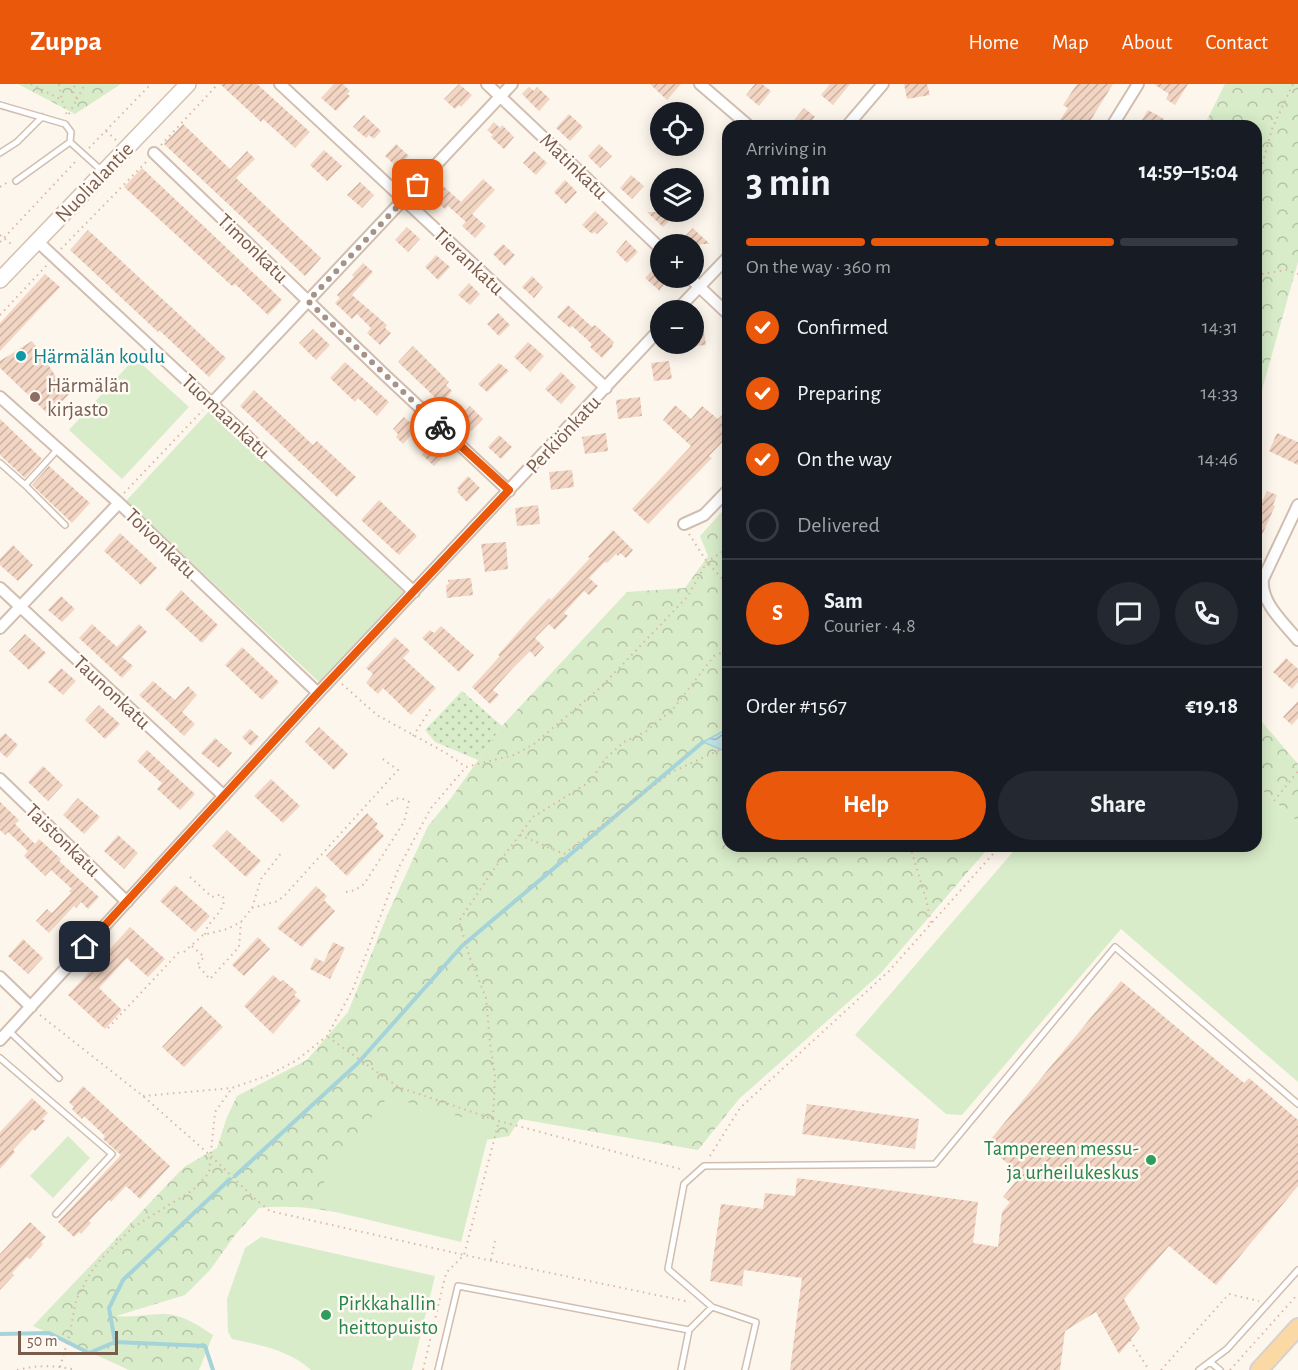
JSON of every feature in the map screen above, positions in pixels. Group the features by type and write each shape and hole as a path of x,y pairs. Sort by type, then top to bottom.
{"main road":[{"path":"1258,1370 1298,1327"}],"street":[{"name":"Nuolialantie","path":"0,280 188,84"},
{"name":"Tierankatu","path":"280,84 606,388"},
{"name":"Matinkatu","path":"488,84 650,238"},
{"path":"212,403 512,84"},
{"path":"700,84 742,120"},
{"path":"853,120 883,84"},
{"path":"1116,120 1138,84"},
{"name":"Timonkatu","path":"154,153 509,490"},
{"name":"Tuomaankatu","path":"37,241 414,592"},
{"path":"704,282 722,263"},
{"path":"687,300 698,288"},
{"path":"700,288 722,308"},
{"name":"Perkiönkatu","path":"0,1040 318,693 650,340"},
{"name":"Toivonkatu","path":"0,397 119,503 318,693"},
{"path":"684,524 704,515 722,496"},
{"path":"0,628 119,503"},
{"path":"1298,505 1263,579 1262,588 1264,597 1298,640"},
{"name":"Taunonkatu","path":"0,588 224,796"},
{"name":"Taistonkatu","path":"0,779 127,902"},
{"path":"0,977 31,1007"}],"lane":[{"path":"0,105 65,124 71,132 70,142 16,181"},
{"path":"0,153 17,142 42,117"},
{"path":"70,142 103,171"},
{"path":"24,485 58,449"},
{"path":"0,463 66,525"},
{"path":"745,1370 756,1322 712,1306 668,1269 684,1184 704,1166 935,1164 1115,948 1298,1104"},
{"path":"9,1031 59,1078"},
{"path":"0,1058 112,1154 56,1214"},
{"path":"1199,1370 1227,1349 1298,1270"},
{"path":"438,1370 458,1286 689,1330"},
{"path":"681,1370 689,1330 712,1306"},
{"path":"1210,1362 1220,1370"}],"path":[{"path":"31,84 62,100"},
{"path":"59,84 67,117 85,84"},
{"path":"75,84 73,92 77,99"},
{"path":"0,242 151,84"},
{"path":"0,315 218,84"},
{"path":"1262,165 1272,129 1293,84"},
{"path":"0,235 4,238"},
{"path":"1262,274 1286,270 1298,274"},
{"path":"119,503 131,486 202,410 212,403"},
{"path":"684,524 707,562 722,578"},
{"path":"143,1096 232,1088 269,1075 297,1060 327,1036 353,989 399,867 431,808 466,767 514,755 534,744 601,687 688,596 707,562 722,552"},
{"path":"493,1119 495,1076 486,998 470,958 459,921 533,817 591,781 605,759 624,742 645,732 673,709 714,656 722,653"},
{"path":"334,676 377,715 446,753 466,767"},
{"path":"413,736 432,707"},
{"path":"520,835 564,854 672,772 722,749"},
{"path":"252,908 278,901 285,895 398,770 380,758"},
{"path":"1274,801 1298,771"},
{"path":"346,892 364,884 404,822 409,802 396,798 385,806"},
{"path":"108,1028 183,951 205,935 227,929 241,922 252,908 261,879 282,852"},
{"path":"912,852 926,898 931,924"},
{"path":"327,1036 398,1087 499,1121 683,1170 704,1166 740,1108 889,971 995,852"},
{"path":"190,877 212,897 217,894 222,895 224,899 222,909 205,929 205,935"},
{"path":"192,946 204,957 198,966 210,979 239,947 241,922"},
{"path":"31,1007 143,1096 270,1211 464,1255 712,1306"},
{"path":"60,1367 70,1334 76,1300 84,1281 101,1259 132,1228 193,1190 208,1173 215,1112 232,1088"},
{"path":"423,1370 446,1274 464,1255 499,1121"},
{"path":"491,1260 495,1240"},
{"path":"1161,1370 1229,1294 1258,1300 1277,1316"},
{"path":"1230,1370 1298,1294"},
{"path":"1130,1340 1149,1370"},
{"path":"17,1370 37,1366 76,1370"}],"green space":[{"path":"18,84 121,84 75,114"},
{"path":"1225,84 1298,84 1298,262 1262,390 1262,120 1207,120"},
{"path":"135,358 189,407 122,479 69,430"},
{"path":"211,409 405,590 319,682 126,501"},
{"path":"722,512 722,732 703,741 722,750 722,852 985,852 880,974 739,1099 698,1150 520,1119 509,1136 469,1143 345,1214 302,1208 259,1208 235,1235 210,1270 185,1295 116,1316 176,1315 207,1331 213,1335 199,1370 129,1370 33,1326 184,1167 217,1148 237,1096 307,1060 348,1012 386,918 428,826 452,797 502,726 627,592 685,588 708,556 700,536"},
{"path":"462,691 502,726 478,760 435,742 425,730"},
{"path":"1262,722 1298,764 1298,822 1262,790"},
{"path":"1262,790 1298,822 1298,1082 1121,929 962,1115 946,1114 855,1035 1013,852 1262,852"},
{"path":"388,1097 491,1125 461,1242 315,1207 328,1172"},
{"path":"68,1136 90,1158 53,1198 30,1176"},
{"name":"Pirkkahallin heittopuisto","path":"261,1237 435,1276 412,1370 311,1370 284,1353 232,1339 228,1332 227,1299 245,1248"}],"water":[{"path":"722,732 722,750 703,742"}],"building":[{"path":"220,84 257,84 310,132 295,148 263,119 261,122"},
{"path":"334,84 343,84 350,91 347,94 350,96 336,111 321,98"},
{"path":"459,84 472,95 461,107 459,105 455,109 444,99"},
{"path":"650,84 681,84 667,100"},
{"path":"755,84 762,84 771,91 759,106 746,95"},
{"path":"830,84 850,84 833,105 821,95"},
{"path":"904,84 927,84 930,95 907,99"},
{"path":"1077,84 1113,84 1091,120 1060,120 1068,108 1063,105"},
{"path":"1154,84 1188,84 1175,105 1166,99 1169,94"},
{"path":"529,87 534,91 537,87 550,99 539,111 522,94"},
{"path":"804,108 815,117 813,120 794,120"},
{"path":"1148,110 1164,119 1163,120 1142,120"},
{"path":"569,114 583,127 570,141 556,128"},
{"path":"364,115 381,131 374,139 369,135 366,138 353,127"},
{"path":"494,122 500,128 502,125 514,137 504,149 487,130"},
{"path":"183,124 230,169 247,151 255,159 236,178 321,258 305,276 164,144"},
{"path":"396,144 409,156 397,167 385,156"},
{"path":"599,144 612,156 600,168 588,156"},
{"path":"324,150 342,166 327,181 310,165"},
{"path":"534,151 547,163 536,175 523,163"},
{"path":"142,168 282,300 268,315 235,284 232,286 124,187"},
{"path":"631,175 644,186 632,199 620,188"},
{"path":"483,179 495,190 472,214 486,226 475,238 462,226 466,222 448,206 445,209 432,198 443,186 461,202"},
{"path":"565,180 577,192 566,204 554,192"},
{"path":"360,182 374,195 362,208 347,195"},
{"path":"595,211 608,223 597,234 594,232 592,234 582,225"},
{"path":"658,222 668,222 663,227"},
{"path":"407,227 420,239 408,252 395,240"},
{"path":"693,228 699,234 687,234"},
{"path":"88,230 226,358 209,377 70,250"},
{"path":"626,240 638,252 627,263 616,252"},
{"path":"503,244 515,255 505,266 493,254"},
{"path":"436,255 450,267 438,280 425,267"},
{"path":"363,263 373,272 352,295 387,325 385,328 391,333 380,345 367,333 371,328 357,314 352,319 335,303 340,298 337,295 354,277 352,275"},
{"path":"650,273 650,282 645,278"},
{"path":"45,274 60,287 0,351 0,323"},
{"path":"532,276 543,287 534,298 522,287"},
{"path":"469,283 480,294 470,305 458,295"},
{"path":"568,305 592,327 595,325 614,342 602,358 590,347 592,344 572,326 570,328 557,317"},
{"path":"498,313 510,325 499,336 487,324"},
{"path":"313,329 330,345 316,360 299,343"},
{"path":"32,341 59,381 71,392 49,415 0,368 0,361"},
{"path":"528,342 544,356 530,372 514,357"},
{"path":"413,346 449,382 446,385 452,391 441,403 398,362"},
{"path":"669,361 672,379 654,381 651,363"},
{"path":"345,362 389,402 377,416 358,398 355,402 330,378"},
{"path":"499,363 509,371 487,392 478,384"},
{"path":"561,372 576,387 561,404 545,389"},
{"path":"254,390 313,445 317,441 356,477 337,497 240,406"},
{"path":"640,397 642,416 618,419 616,400"},
{"path":"675,405 691,419 702,406 718,419 722,415 722,442 709,456 712,458 648,524 632,509 691,446 663,420"},
{"path":"470,406 483,419 471,431 458,419"},
{"path":"404,417 417,429 403,444 396,437 398,434 393,429"},
{"path":"0,419 42,459 25,478 0,455"},
{"path":"606,433 608,451 585,454 582,437"},
{"path":"1277,433 1298,442 1298,465 1269,451"},
{"path":"499,435 512,447 501,459 488,447"},
{"path":"433,443 445,455 434,466 422,455"},
{"path":"49,466 90,503 72,523 32,485"},
{"path":"572,470 574,487 551,490 549,472"},
{"path":"468,476 480,488 467,502 457,492 459,490 457,488"},
{"path":"1267,491 1277,495 1273,505 1275,506 1262,535 1262,500"},
{"path":"379,500 417,536 399,555 361,520"},
{"path":"538,505 540,524 517,526 515,508"},
{"path":"613,530 633,550 626,558 620,553 618,556 616,554 589,578 598,586 589,595 584,591 564,613 568,616 555,630 549,624 535,638 544,647 535,657 530,651 513,668 493,690 499,695 490,704 472,687 527,622 549,598 551,600"},
{"path":"120,533 157,568 141,585 104,551"},
{"path":"506,542 508,569 485,572 481,544"},
{"path":"13,545 33,565 18,581 0,565 0,559"},
{"path":"471,578 473,595 447,598 448,580"},
{"path":"181,590 218,625 202,643 165,609"},
{"path":"61,596 75,609 62,622 48,610"},
{"path":"92,624 117,647 139,624 147,632 122,657 133,666 122,678 79,638"},
{"path":"441,626 474,655 459,672 422,638 430,630 434,633"},
{"path":"25,634 46,653 29,670 9,651"},
{"path":"395,637 410,651 403,658 436,688 411,715 383,688 378,694 366,683 373,674 366,668"},
{"path":"242,647 279,682 262,700 225,665"},
{"path":"1286,658 1298,669 1298,682 1292,689 1273,672"},
{"path":"61,668 76,681 63,695 48,682"},
{"path":"153,681 175,700 188,686 197,695 182,712 195,724 184,736 139,695"},
{"path":"1298,701 1298,718 1292,725 1283,717"},
{"path":"99,705 120,724 105,739 85,720"},
{"path":"319,727 348,754 334,770 305,742"},
{"path":"250,729 259,737 251,746 242,737"},
{"path":"5,733 18,745 7,758 0,752 0,738"},
{"path":"215,738 232,753 219,768 201,753"},
{"path":"147,750 195,794 180,810 157,789 162,783 137,761"},
{"path":"43,766 63,785 48,801 28,782"},
{"path":"271,779 300,806 283,823 254,796"},
{"path":"78,798 100,817 84,834 63,815"},
{"path":"0,802 19,820 15,824 35,844 39,839 61,859 59,861 99,897 88,909 81,902 76,908 74,906 49,933 36,921 47,909 52,913 72,889 51,870 45,876 24,856 28,851 8,832 5,835 0,830"},
{"path":"367,813 378,824 375,827 384,836 347,876 326,856"},
{"path":"227,830 261,861 246,877 212,846"},
{"path":"118,835 138,853 124,869 104,851"},
{"path":"175,885 210,916 195,932 160,901"},
{"path":"316,886 327,896 324,900 335,911 302,947 277,928"},
{"path":"130,927 165,959 148,977 127,958 99,988 122,1010 105,1029 68,995"},
{"path":"258,937 270,949 244,976 232,965"},
{"path":"23,939 43,958 28,974 8,956"},
{"path":"333,942 345,948 330,979 310,969 315,958 324,962"},
{"path":"273,975 297,992 294,995 301,1001 273,1034 244,1006"},
{"name":"Tampereen messu- ja urheilukeskus","path":"1121,981 1244,1083 1249,1078 1298,1120 1298,1186 1216,1285 1169,1246 1124,1299 1140,1328 1119,1354 1096,1312 1065,1331 1060,1370 790,1370 802,1278 744,1270 742,1286 710,1281 721,1204 763,1209 765,1193 795,1196 797,1178 978,1202 973,1243 998,1247 1002,1212 1010,1202 1003,1197 1021,1175 986,1145"},
{"path":"201,1006 223,1027 184,1067 162,1047"},
{"path":"83,1086 170,1166 140,1199 126,1186 89,1221 91,1223 81,1234 79,1232 74,1237 58,1222 121,1155 103,1139 105,1136 84,1116 82,1119 72,1109 74,1107 69,1102"},
{"path":"32,1098 48,1113 42,1119 45,1121 35,1131 33,1129 13,1150 15,1152 0,1169 0,1132"},
{"path":"807,1104 919,1119 915,1149 802,1134"},
{"path":"30,1222 46,1237 41,1242 43,1244 30,1259 27,1257 12,1273 14,1275 0,1290 0,1254"}],"waterway":[{"path":"235,1176 357,1064 462,946 703,742"},
{"path":"115,1342 109,1308 123,1280 230,1179"},
{"path":"0,1334 49,1333 89,1353 115,1342 205,1346 213,1370"}],"way so far":[{"path":"418,185 308,301 440,427"}],"place":[{"name":"Härmälän koulu","path":"21,356"},
{"name":"Härmälän kirjasto","path":"35,397"},
{"name":"Tampereen messu- ja urheilukeskus","path":"1151,1160"},
{"name":"Pirkkahallin heittopuisto","path":"326,1315"}],"route":[{"path":"85,947 318,693 509,490 440,427"}]}
